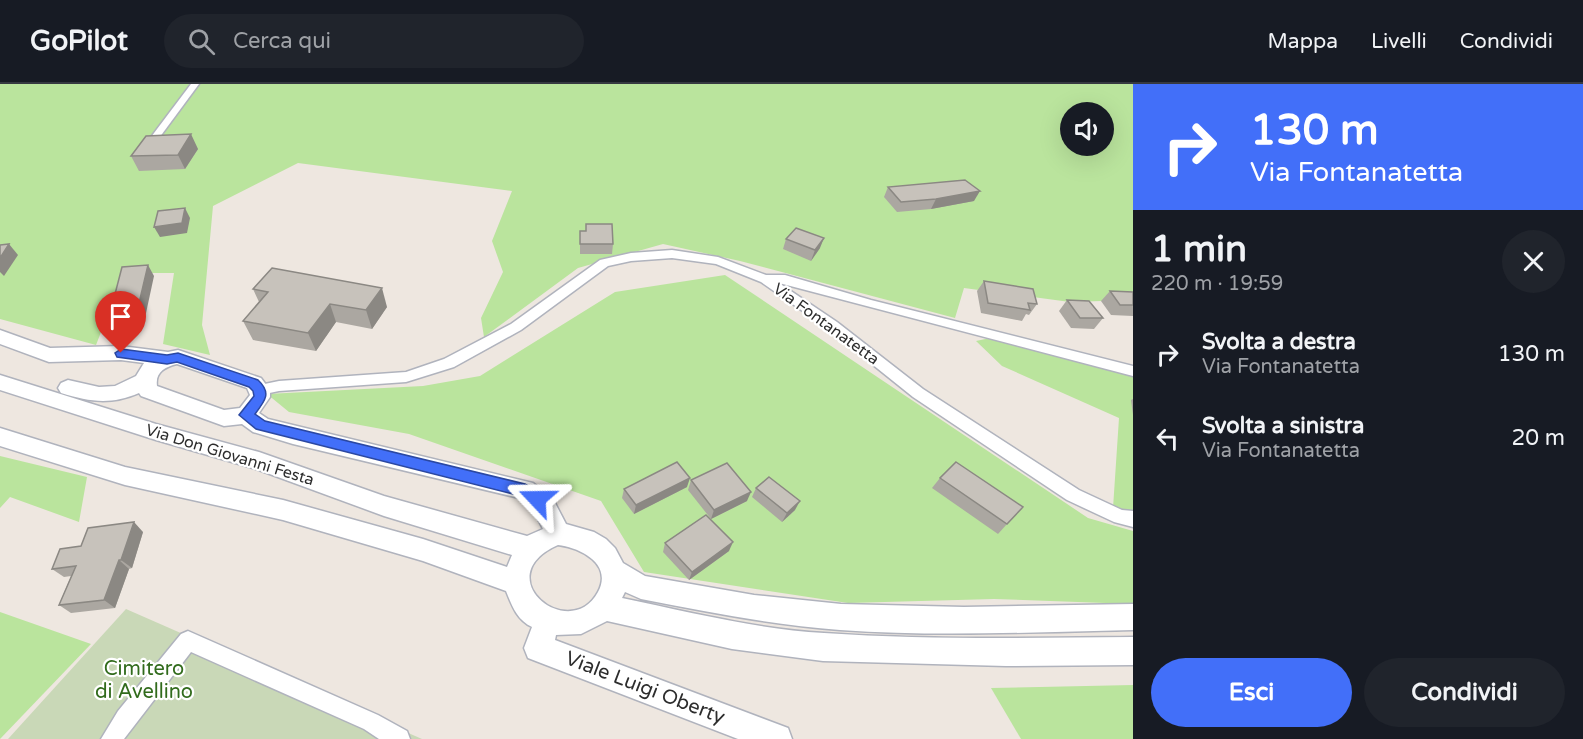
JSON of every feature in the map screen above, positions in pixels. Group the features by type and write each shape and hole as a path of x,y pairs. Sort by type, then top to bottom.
{"main road":[{"path":"0,337 49,356 121,353 167,359 178,357 254,383 260,390 260,397 246,415"},
{"path":"167,359 146,373 144,381 148,391 224,418 246,415 261,426 293,435 525,490 552,514 557,534"},
{"path":"0,373 35,378 95,397 114,394 144,381"},
{"name":"Via Don Giovanni Festa","path":"0,382 156,432 259,460 384,506 528,548"},
{"path":"0,437 125,476 283,510 423,550 516,582"},
{"path":"557,534 579,536 598,545 607,556 612,570 612,589 603,607 592,617 578,622 563,624 548,621 536,615 526,606 519,594 516,582 517,570 528,548 557,534"},
{"path":"612,570 641,587 754,608 874,618 964,620 1133,617"},
{"path":"603,607 732,634 823,647 1006,652 1125,651"},
{"name":"Viale Luigi Oberty","path":"548,621 538,648 777,739"}],"street":[{"path":"141,157 195,84"},
{"name":"Via Fontanatetta","path":"260,390 279,386 406,376 449,363 516,327 604,263 631,257 672,254 718,261 765,279 832,324 918,393 1073,495 1120,517 1133,519"},
{"path":"765,279 785,279 869,304 1133,370"},
{"path":"112,739 125,718 188,641 371,722 399,739"}],"green space":[{"path":"0,84 1133,84 1133,300 1070,302 964,288 955,318 740,261 663,244 578,268 484,337 481,318 503,272 492,241 512,191 298,163 213,206 202,325 210,355 163,344 174,273 124,273 96,345 0,319"},
{"path":"725,275 1088,518 1133,531 1133,604 994,599 848,603 644,572 601,501 409,434 289,412 267,394 423,386 480,376 615,292"},
{"path":"990,338 1133,376 1133,512 1113,508 1119,418 1002,366 976,341"},
{"path":"0,456 87,477 79,522 10,497 0,508"},
{"name":"Cimitero di Avellino","path":"126,609 422,739 8,739"},
{"path":"0,612 91,644 0,739"},
{"path":"1133,685 1133,739 1021,739 991,688"}],"building":[{"path":"191,134 178,155 131,156 146,136"},
{"path":"965,180 980,191 936,199 901,202 888,187"},
{"path":"185,208 182,223 154,227 158,211"},
{"path":"586,224 612,224 613,244 580,244 580,231 586,231"},
{"path":"796,228 824,238 815,250 786,239"},
{"path":"9,244 0,258 0,245"},
{"path":"148,265 136,316 108,321 122,267"},
{"path":"272,268 382,288 366,310 330,304 308,333 243,321 268,292 253,289"},
{"path":"984,281 1033,289 1037,304 1028,303 1030,310 988,303"},
{"path":"1110,291 1133,292 1133,305 1120,305"},
{"path":"1067,300 1089,301 1103,318 1080,318"},
{"path":"677,462 690,478 636,505 624,489"},
{"path":"956,462 1023,507 1007,524 940,478"},
{"path":"727,463 751,492 714,510 691,480"},
{"path":"769,477 800,501 787,513 756,488"},
{"path":"706,515 733,542 692,572 665,543"},
{"path":"134,522 104,600 59,605 76,566 52,569 60,549 81,546 88,528"}],"route":[{"path":"121,353 167,359 178,357 254,383 260,390 260,397 246,415 261,426 525,490 537,499"}]}
